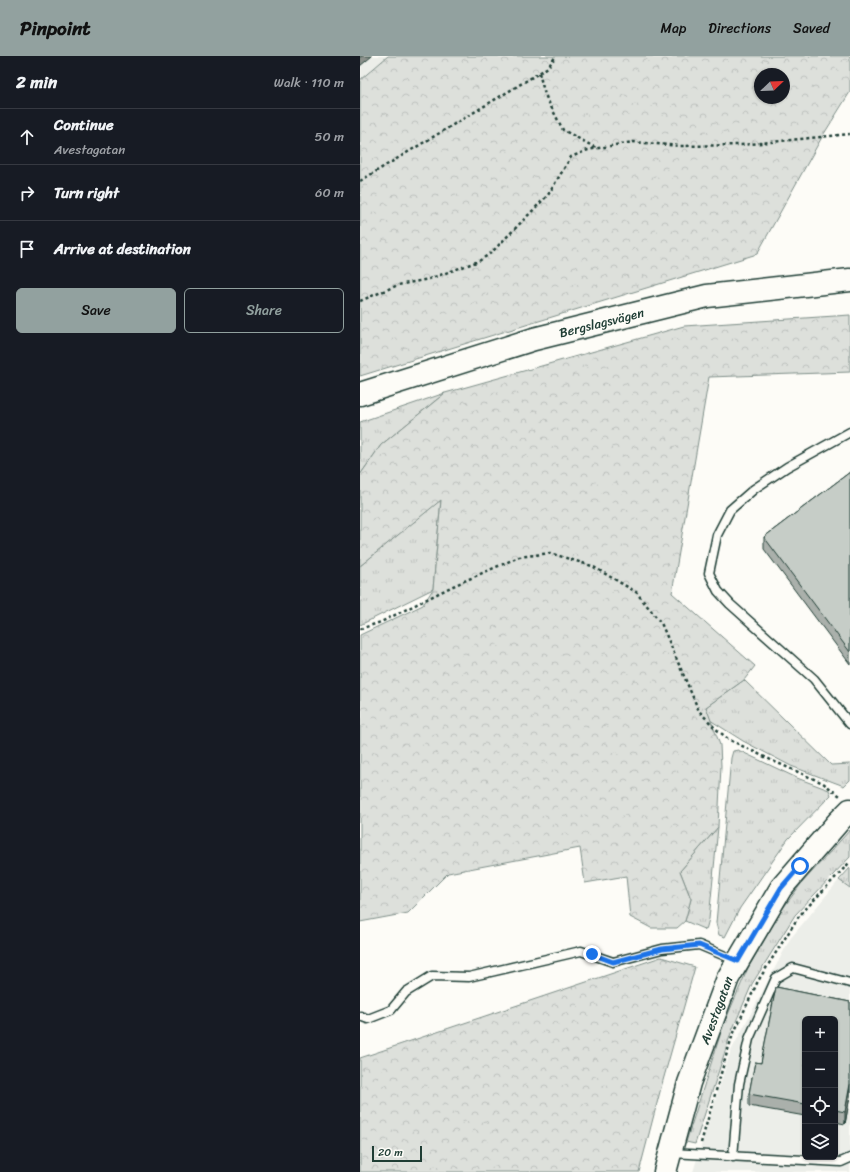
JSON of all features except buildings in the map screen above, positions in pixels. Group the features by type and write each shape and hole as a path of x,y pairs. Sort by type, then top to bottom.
{"main road":[{"name":"Bergslagsvägen","path":"360,394 534,339 706,296 850,280"},
{"name":"Avestagatan","path":"668,1163 689,1083 728,978 781,888 839,821 847,805"}],"lane":[{"path":"850,432 787,467 760,484 730,510 718,536 709,573 718,591 730,604 814,679 850,724"},
{"path":"360,1016 368,1019 390,1010 406,992 432,976 469,977 581,951 613,962 662,949 699,945 738,961"},
{"path":"733,1157 739,1084 749,1039 776,978 793,968 850,983"},
{"path":"668,1163 733,1157 841,1162 850,1158"}],"path":[{"path":"360,181 539,73 548,67 556,56"},
{"path":"539,73 545,95 563,130 596,148"},
{"path":"360,301 398,284 429,279 479,260 491,253 548,195 572,157 588,150 632,142 680,146 741,145 850,134"},
{"path":"360,629 381,622 453,586 518,557 550,553 592,566 636,592 661,623 700,711 715,728 728,739 823,783 847,805"}],"shaded area":[{"path":"360,56 390,56 360,82"},
{"path":"839,880 850,888 850,1172 693,1172 730,1053 790,939"}],"green space":[{"path":"388,56 850,56 850,92 822,137 757,254 360,376 360,80"},
{"path":"850,315 850,372 709,377 672,593 755,666 744,680 706,707 720,745 721,766 718,827 680,871 691,899 685,921 677,928 651,928 630,917 626,876 585,883 580,848 448,873 408,913 360,922 360,635 423,605 433,589 441,500 360,566 360,475 381,445 445,393 684,326"},
{"path":"445,393 381,445 360,475 360,422"},
{"path":"441,499 433,589 360,625 360,566"},
{"path":"744,680 831,765 850,764 850,780 844,786 791,766 743,741 710,720 706,707"},
{"path":"738,750 797,778 829,790 831,795 788,839 740,908 725,937 719,935 716,923 731,758 733,751"},
{"path":"718,827 709,919 706,930 685,921 691,899 680,871"},
{"path":"850,830 850,857 795,915 752,984 731,1033 695,1144 686,1142 723,1026 748,968 781,911 801,884"},
{"path":"850,868 850,888 839,880"},
{"path":"661,957 695,967 639,1172 360,1172 360,1058"}],"route":[{"path":"592,954 613,962 662,949 699,945 738,961 781,888 800,866"}]}
